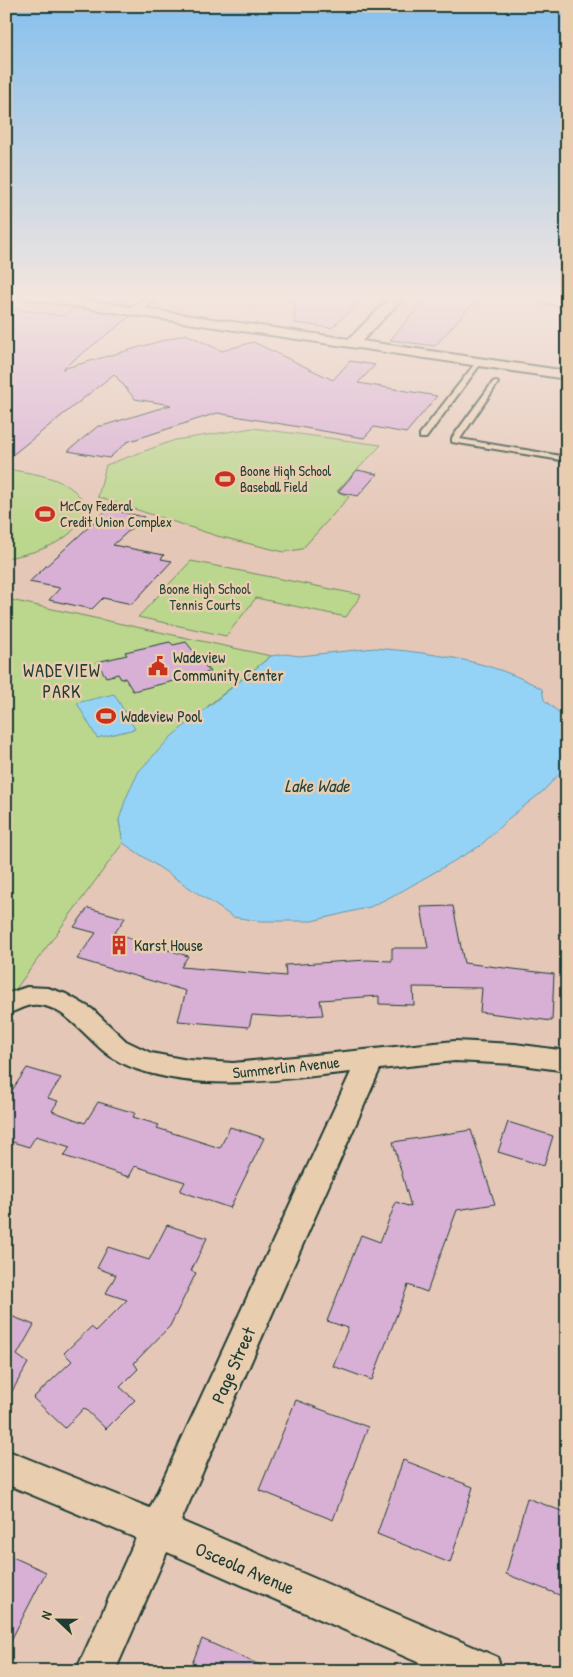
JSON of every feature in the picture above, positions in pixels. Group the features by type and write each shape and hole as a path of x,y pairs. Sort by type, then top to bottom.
{"street":[{"name":"Summerlin Avenue","path":"16,1001 50,998 66,1004 86,1018 117,1048 142,1059 168,1067 205,1073 233,1073 455,1051 515,1054 567,1061"},
{"name":"Page Street","path":"95,1671 371,1058"},
{"name":"Osceola Avenue","path":"6,1468 159,1530 483,1671"}],"lane":[{"path":"423,436 470,373"},
{"path":"495,383 455,440 567,459"}],"green space":[{"name":"Boone High School Baseball Field","path":"253,428 381,445 337,491 349,497 302,549 284,552 217,536 98,497 106,465 175,440"},
{"name":"McCoy Federal Credit Union Complex","path":"6,469 50,478 70,487 85,504 82,516 76,527 56,543 31,553 6,558"},
{"name":"Boone High School Tennis Courts","path":"191,561 361,595 346,617 256,598 226,636 138,617"},
{"name":"WADEVIEW PARK","path":"6,599 271,656 209,705 119,820 123,843 15,990 6,993"}],"water":[{"name":"Lake Wade","path":"375,648 418,652 482,665 523,679 542,689 544,700 567,719 566,767 542,792 509,818 480,846 402,891 370,907 312,921 260,921 233,917 123,843 119,820 126,798 139,771 172,736 271,656 285,654 299,656"},
{"name":"Wadeview Pool","path":"114,694 135,729 97,738 77,703"}],"building":[{"path":"6,373 319,373 333,380 339,373 367,373 358,383 437,396 406,433 374,427 364,438 217,413 127,442 109,458 68,451 98,426 171,405 135,399 114,374 6,460"},
{"path":"357,470 377,474 358,496 338,492"},
{"path":"108,509 144,517 113,545 164,555 161,559 172,561 132,604 103,598 92,609 49,600 60,588 29,582"},
{"name":"Wadeview Community Center","path":"170,642 173,645 186,642 210,672 133,691 125,678 121,679 118,674 106,677 97,662 127,655 125,652"},
{"path":"453,906 464,963 554,974 552,1021 480,1012 482,988 413,987 414,1005 379,1004 379,996 320,1000 323,1015 281,1017 252,1015 249,1027 178,1021 186,991 77,959 96,933 74,927 88,908 125,918 114,934 188,956 181,967 286,976 285,965 367,960 392,961 392,948 428,948 421,907"},
{"path":"27,1068 61,1078 48,1098 58,1101 52,1111 85,1123 98,1102 135,1113 133,1117 159,1125 157,1128 220,1148 230,1127 264,1138 230,1208 180,1191 185,1182 135,1166 129,1177 64,1156 70,1147 36,1136 29,1147 6,1140 6,1099"},
{"path":"508,1122 553,1136 544,1166 498,1152"},
{"path":"471,1130 495,1204 457,1210 427,1292 408,1285 372,1380 333,1366 348,1328 327,1321 361,1235 380,1242 396,1202 411,1207 393,1142"},
{"path":"167,1225 207,1238 191,1271 196,1273 170,1326 134,1363 138,1369 120,1387 135,1400 106,1429 84,1408 65,1428 33,1398 72,1361 64,1353 91,1327 96,1331 127,1300 106,1293 116,1275 97,1268 108,1247 149,1260"},
{"path":"6,1314 34,1325 17,1355 28,1363 6,1402"},
{"path":"296,1400 368,1427 333,1520 259,1490"},
{"path":"403,1460 473,1487 450,1563 377,1534"},
{"path":"527,1498 567,1513 567,1598 506,1574"},
{"path":"6,1554 46,1572 6,1650"},
{"path":"202,1639 273,1671 189,1671"}],"place":[{"name":"Boone High School Baseball Field","path":"225,479"},
{"name":"McCoy Federal Credit Union Complex","path":"45,514"},
{"name":"Wadeview Community Center","path":"158,666"},
{"name":"Wadeview Pool","path":"106,716"},
{"name":"Karst House","path":"119,945"}],"district":[{"name":"WADEVIEW PARK","path":"62,681"}]}
